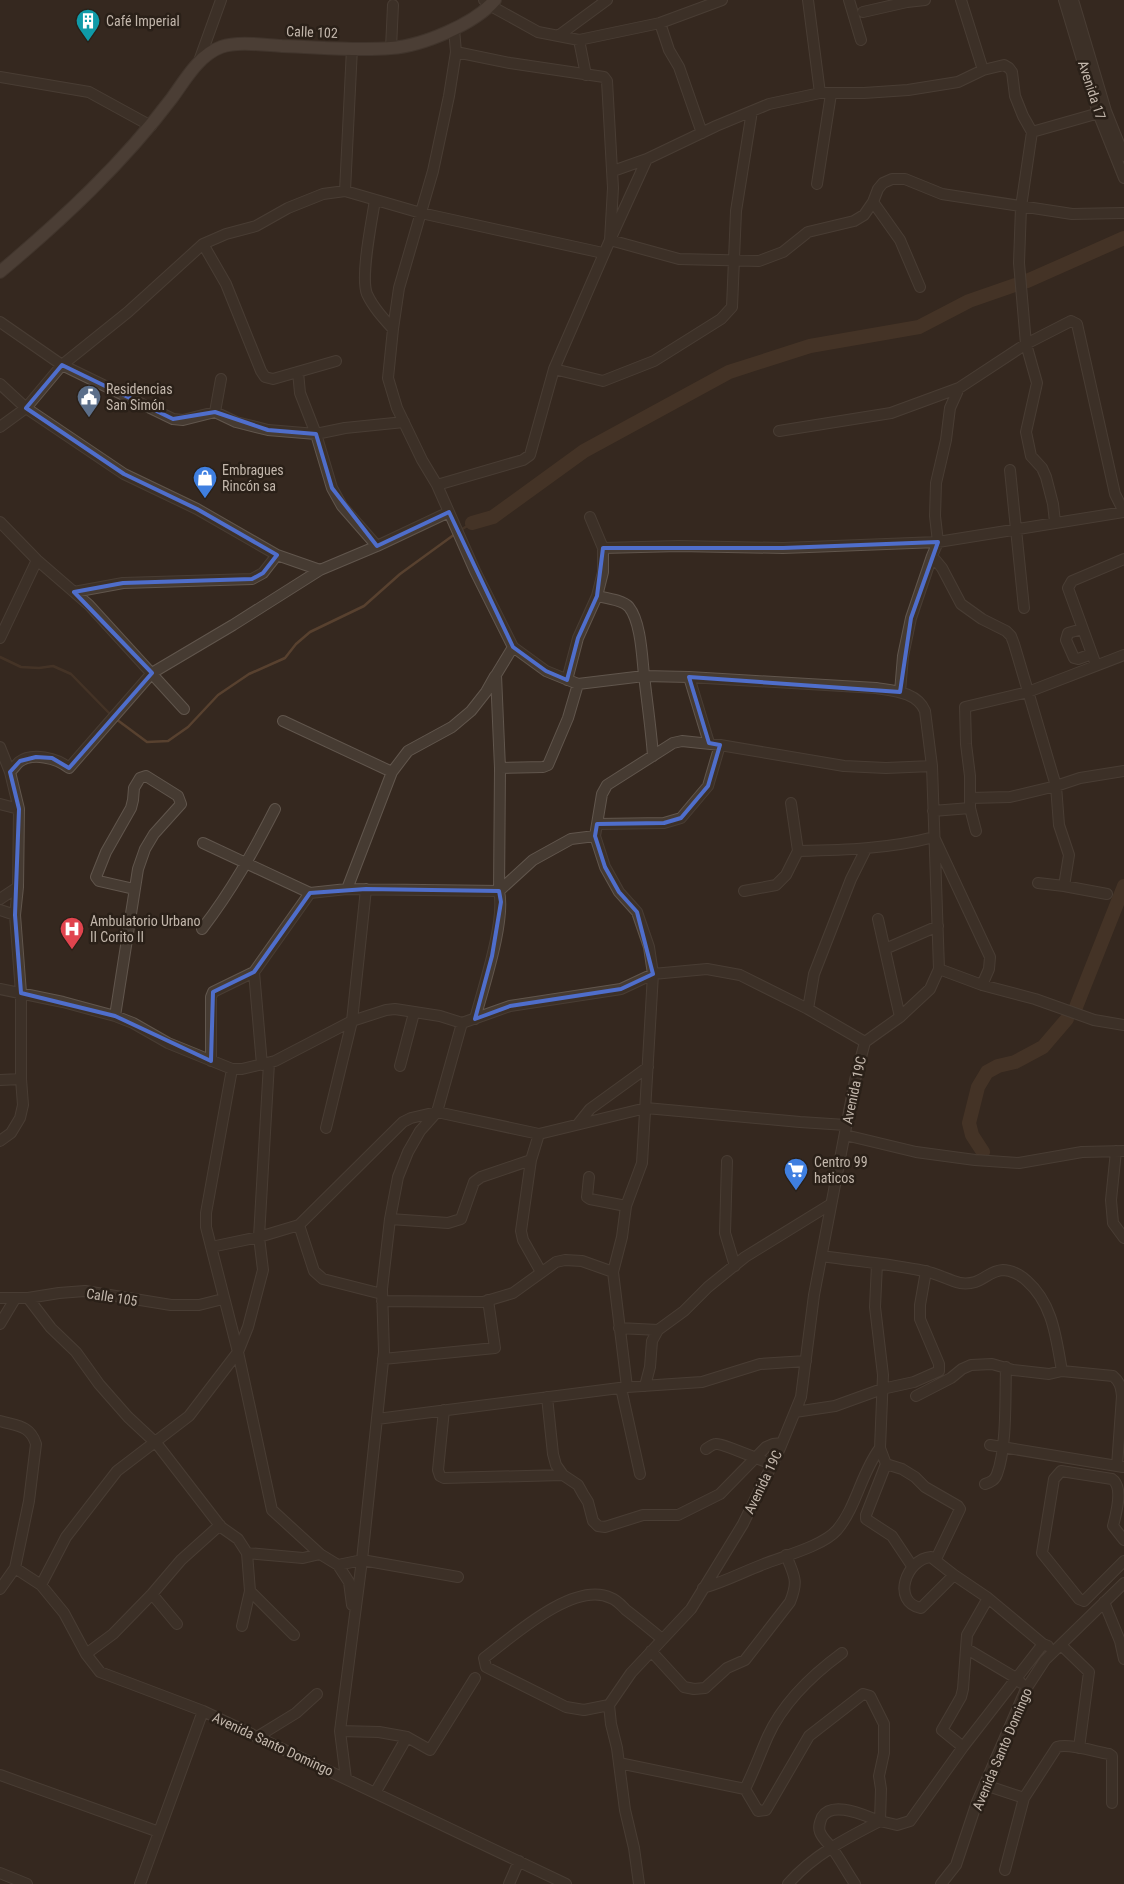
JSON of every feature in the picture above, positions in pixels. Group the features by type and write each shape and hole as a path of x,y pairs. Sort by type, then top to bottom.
{"main road":[{"name":"Calle 102","path":"0,272 84,198 151,126 199,61 221,47 247,44 352,48 407,46 454,29 472,19 490,2"}],"street":[{"path":"199,61 221,0"},
{"path":"558,36 607,0"},
{"path":"490,2 538,32 579,40 660,23 722,0"},
{"path":"808,0 820,94"},
{"path":"849,0 861,40"},
{"path":"863,12 925,0"},
{"path":"961,0 983,70"},
{"name":"Avenida 17","path":"1064,0 1124,178"},
{"name":"Avenida 17","path":"1073,0 1102,112 1124,156"},
{"path":"391,48 393,5"},
{"path":"660,23 668,50 679,67 702,133"},
{"path":"0,989 63,1002 115,1016 133,1023 168,1043 211,1061 232,1069 242,1069 266,1064 352,1021 386,1010 394,1009 440,1016 462,1023 510,1006 621,989 640,982 653,974 707,969 740,975 808,1009 865,1042 900,1017 930,989 940,969 932,766 926,711 915,698 900,692 876,688 689,677 644,676 578,684 546,671 513,647 474,571 437,484 422,460 397,408 388,378 399,288 433,172 449,96 456,52 454,29"},
{"path":"579,40 586,75"},
{"path":"345,191 352,48"},
{"path":"456,52 604,78 607,81 613,171 610,240"},
{"path":"613,171 648,160 702,133 769,104 820,94 908,90 958,82 983,70 1004,65 1010,68 1015,96 1032,132 1021,207 1019,263 1026,344 1037,383 1026,432 1031,456 1042,468 1046,477 1053,504 1055,522"},
{"path":"0,77 89,92 151,126"},
{"path":"817,184 832,94"},
{"path":"554,369 603,381 654,361 721,319 732,307 736,211 752,112"},
{"path":"1032,132 1102,112"},
{"path":"437,484 523,460 530,455 554,369 604,252 648,160"},
{"path":"610,240 679,259 759,261 783,252 808,232 854,221 864,215 874,202 878,189 883,182 892,179 905,179 942,194 1021,207 1072,214 1124,213"},
{"path":"0,427 26,408 62,365 128,312 203,244 226,234 256,226 288,208 323,194 345,191 421,213 604,252"},
{"path":"375,200 365,272 366,292 375,307 393,329"},
{"path":"874,202 900,240 920,287"},
{"path":"203,244 226,284 265,377 273,380 336,361"},
{"path":"603,548 679,546 783,548 938,542 1124,512 1115,494 1077,324 1071,321 1026,344 959,388 891,413 779,431"},
{"path":"0,322 62,365 173,419 183,420 215,412 236,422 268,430 316,434 345,428 404,422"},
{"path":"298,372 300,392 316,434 332,488 342,506 377,546"},
{"path":"215,412 221,379"},
{"path":"0,384 26,408 124,474 198,509 277,555 320,570"},
{"path":"900,692 903,656 911,618 938,542 935,516 936,483 946,440 950,408 959,388"},
{"path":"1010,470 1024,608"},
{"path":"10,772 20,761 36,757 52,758 69,768 152,673 320,570 449,512"},
{"path":"567,680 578,638 597,596 603,572 603,548 590,517"},
{"path":"0,522 37,560 74,592 184,709"},
{"path":"74,592 123,583 252,579 263,573 277,555"},
{"path":"932,556 942,568 961,604 982,619 1006,631 1011,636 1056,786 1059,825 1069,855 1064,886"},
{"path":"1096,665 1068,588 1069,584 1124,559"},
{"path":"0,638 26,588 37,560"},
{"path":"597,596 625,604 634,616 640,642 653,756"},
{"path":"1082,628 1068,633 1066,640 1074,658 1078,659 1092,654"},
{"path":"347,889 392,772 408,751 452,727 471,711 486,692 513,647"},
{"path":"976,831 970,803 965,708 1028,692 1124,655"},
{"path":"475,1019 492,956 502,902 499,891 500,768 496,674"},
{"path":"689,677 709,743"},
{"path":"500,768 543,767 548,765 568,718 578,684"},
{"path":"283,721 392,772"},
{"path":"640,1474 624,1388 613,1272 622,1237 626,1206 642,1163 653,974 649,947 637,912 619,892 605,867 595,836 602,794 608,785 674,743 682,741 709,743 844,766 886,768 932,766"},
{"path":"597,824 664,823 681,818 708,786 720,745"},
{"path":"0,746 10,772 19,808 18,887 15,915 21,993 21,1079 23,1105 20,1118 11,1133 0,1141"},
{"path":"933,811 1010,797 1080,778 1124,771"},
{"path":"115,1016 138,869 149,842 159,827 181,804 178,796 146,776 140,778 134,788 133,804 106,852 96,877 99,881 134,889"},
{"path":"744,891 776,885 786,875 798,851 791,803"},
{"path":"0,804 19,808"},
{"path":"202,929 224,901 247,864 276,808"},
{"path":"202,843 310,894 347,889 499,891 533,860 571,839 595,836"},
{"path":"798,851 866,849 911,843 934,837"},
{"path":"934,837 990,957 989,968 982,985"},
{"path":"808,1009 814,974 851,879 866,849"},
{"path":"1038,883 1107,894"},
{"path":"0,899 18,887"},
{"path":"326,1128 352,1021 366,889"},
{"path":"211,1061 211,997 213,992 254,972 310,894"},
{"path":"0,910 15,915"},
{"path":"878,919 900,1017"},
{"path":"885,949 938,926"},
{"path":"940,969 982,985 1034,999 1094,1020 1124,1025"},
{"path":"41,1585 66,1537 117,1471 188,1416 238,1352 251,1318 263,1270 259,1237 266,1064 254,972"},
{"path":"400,1066 414,1013"},
{"path":"346,1779 340,1731 362,1560 383,1358 382,1297 390,1219 398,1177 408,1152 420,1131 437,1112 462,1023"},
{"name":"Avenida 19C","path":"609,1705 631,1672 691,1608 743,1524 782,1443 801,1397 814,1295 855,1080 865,1042"},
{"path":"578,1124 590,1109 648,1067"},
{"path":"232,1069 206,1213 206,1227 238,1352 272,1510 320,1554 338,1565 349,1582 354,1618"},
{"path":"0,1080 21,1079"},
{"path":"211,1248 300,1225 403,1122 411,1118 437,1112 539,1134 646,1108 800,1122 845,1130 916,1152 975,1160 1019,1163 1082,1152 1120,1151 1112,1208 1113,1223 1124,1238"},
{"path":"539,1134 531,1160 521,1231 523,1240 541,1272"},
{"path":"390,1219 448,1223 461,1219 474,1182 480,1176 531,1160"},
{"path":"727,1161 725,1233 735,1266"},
{"path":"589,1178 587,1197 626,1206"},
{"path":"645,1386 650,1368 652,1341 658,1330 684,1311 708,1287 745,1258 832,1204"},
{"path":"300,1225 314,1271 323,1279 382,1297 488,1300 513,1293 556,1262 565,1260 582,1261 613,1272"},
{"path":"822,1256 926,1271 962,1283 981,1281 993,1273 1004,1270 1022,1277 1034,1287 1045,1302 1053,1323 1062,1371"},
{"path":"877,1264 875,1307 883,1375 880,1448 886,1464 866,1518 892,1536 912,1566"},
{"path":"795,1412 835,1406 882,1390 914,1382 939,1371 939,1364 920,1319 920,1305 926,1271"},
{"name":"Calle 105","path":"0,1298 28,1298 85,1291 171,1305 199,1305 223,1299"},
{"path":"28,1298 51,1328 76,1352 99,1384 128,1417 155,1441 220,1525 238,1539 247,1553 250,1591 242,1626"},
{"path":"0,1324 15,1299"},
{"path":"383,1358 495,1348 488,1300"},
{"path":"619,1328 658,1330"},
{"path":"377,1419 624,1388 702,1382 760,1364 806,1361"},
{"path":"916,1396 951,1378 966,1366 992,1364 1006,1368 1049,1374 1062,1371 1113,1376 1121,1385 1123,1396 1121,1467 990,1445"},
{"path":"985,1484 994,1480 997,1474 1003,1448 1006,1368"},
{"path":"547,1397 553,1454 556,1465 583,1494 588,1502 593,1521 598,1526 605,1527 643,1515 678,1515 720,1494 766,1447 782,1443"},
{"path":"444,1410 438,1470 440,1476 444,1478 563,1474"},
{"path":"0,1421 26,1428 33,1435 36,1444 30,1502 15,1568 0,1589"},
{"path":"706,1449 715,1444 722,1444 755,1459 772,1464"},
{"path":"703,1588 725,1582 786,1555 821,1543 836,1531 850,1510 872,1458 880,1448"},
{"path":"886,1464 902,1469 915,1477 925,1487 960,1509 936,1559"},
{"path":"1124,1540 1113,1526 1117,1509 1118,1487 1116,1482 1112,1479 1061,1471 1057,1474 1054,1479 1042,1553 1079,1599 1084,1601 1124,1561"},
{"path":"86,1654 113,1634 152,1594 181,1560 220,1525"},
{"path":"247,1553 303,1558 320,1554"},
{"path":"651,1651 684,1687 694,1689 705,1688 727,1668 745,1660 790,1602 796,1580 786,1555"},
{"path":"954,1576 921,1608 912,1605 907,1599 904,1589 905,1580 912,1566 927,1557 936,1559 954,1576 988,1598 1043,1644 1058,1647 1089,1672 1079,1748"},
{"path":"338,1565 362,1560 458,1577"},
{"name":"Avenida Santo Domingo","path":"15,1568 41,1585 64,1613 86,1654 100,1672 203,1711 566,1884"},
{"name":"Avenida Santo Domingo","path":"941,1884 956,1865 984,1785 1026,1689 1045,1660 1124,1583"},
{"path":"250,1591 294,1635"},
{"path":"152,1594 177,1624"},
{"path":"639,1884 609,1705 584,1710 566,1708 486,1667 484,1658 531,1623 562,1603 578,1597 598,1594 612,1598 662,1639"},
{"path":"962,1747 942,1730 961,1696 967,1635 988,1598"},
{"path":"1104,1602 1120,1642 1124,1659"},
{"path":"1120,1642 1124,1630"},
{"path":"855,1884 832,1847 820,1833 820,1822 824,1814 831,1810 842,1809 897,1825 910,1821 962,1747 1043,1644"},
{"path":"967,1649 1016,1678 1026,1689"},
{"path":"745,1789 768,1734 792,1697 826,1664 842,1653"},
{"path":"340,1731 379,1732 407,1738 430,1750 475,1678"},
{"path":"258,1737 296,1713 317,1694"},
{"path":"618,1763 745,1789 758,1811 766,1810 810,1736 863,1694 867,1694 870,1696 884,1724 884,1754 879,1776 881,1789 880,1821"},
{"path":"140,1884 203,1711"},
{"path":"375,1793 407,1738"},
{"path":"1005,1870 1024,1798 1057,1747 1079,1748 1112,1756 1112,1803"},
{"path":"0,1775 159,1832"},
{"path":"984,1785 1024,1798"},
{"path":"788,1884 816,1858 832,1847 880,1821"},
{"path":"508,1884 519,1862"},
{"path":"0,1873 24,1883"}],"highlighted area":[{"path":"62,365 173,419 215,412 268,430 316,434 332,488 377,546 449,512 513,647 546,671 567,680 578,638 597,596 603,548 783,548 938,542 911,618 900,692 689,677 709,743 720,745 708,786 681,818 664,823 597,824 595,836 605,867 619,892 637,912 653,974 621,989 510,1006 475,1019 492,956 501,902 499,891 366,889 310,893 254,972 213,992 211,1061 115,1016 21,993 15,915 19,809 10,772 20,761 36,757 52,758 69,768 152,673 74,592 123,583 252,579 263,573 277,555 197,509 124,474 26,408"}],"waterway":[{"path":"1027,281 1124,238"},
{"path":"472,523 493,517 584,451 729,372 810,346 919,327 969,301 1015,285"},
{"path":"459,531 472,523"},
{"path":"116,719 147,742 168,741 188,727 218,695 249,674 285,658 296,644 310,632 364,606 400,574 455,534"},
{"path":"0,657 21,667 39,668 53,666 71,674 110,714"},
{"path":"1076,1007 1124,886"},
{"path":"983,1152 972,1135 969,1123 978,1087 987,1072 998,1066 1015,1062 1043,1047 1067,1019"}],"place":[{"name":"Café Imperial","path":"88,42"},
{"name":"Residencias San Simón","path":"89,418"},
{"name":"Embragues Rincón sa","path":"205,499"},
{"name":"Ambulatorio Urbano II Corito II","path":"72,950"},
{"name":"Centro 99 haticos","path":"796,1191"}]}
